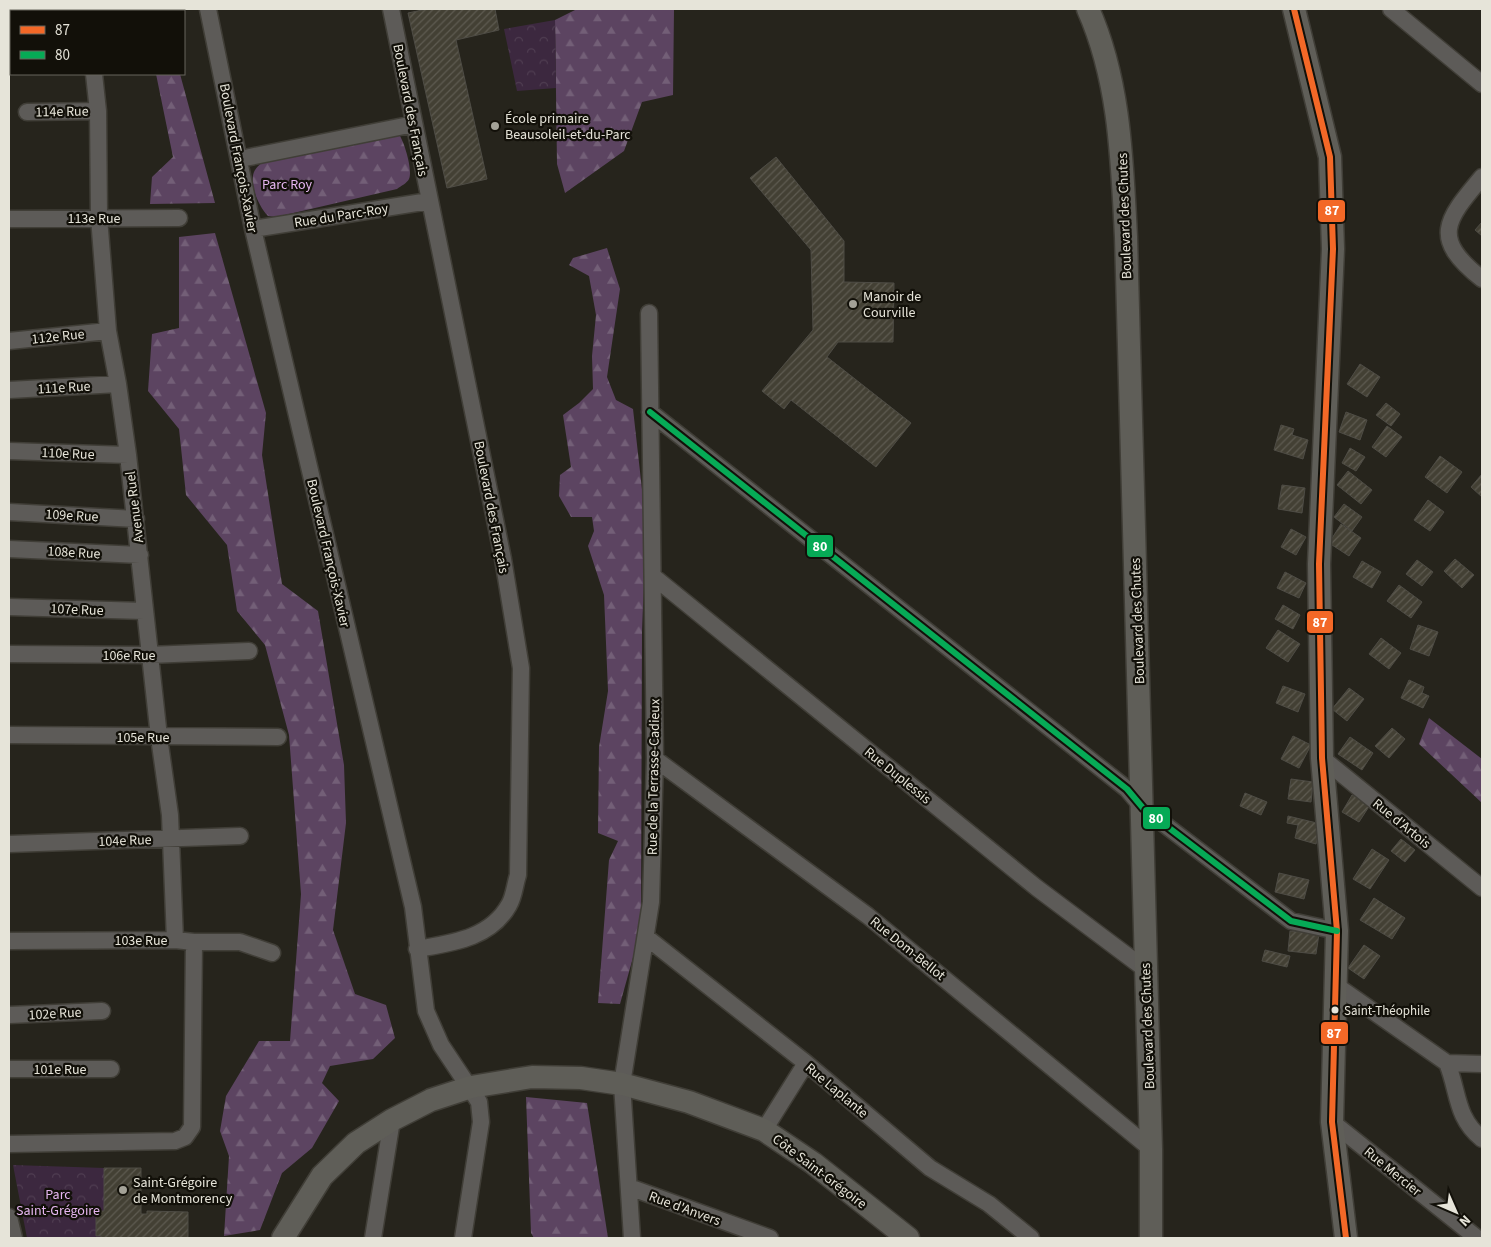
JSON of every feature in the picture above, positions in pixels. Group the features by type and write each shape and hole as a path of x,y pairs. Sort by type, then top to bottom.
{"street":[{"name":"Boulevard François-Xavier","path":"208,9 253,229 412,907 426,1011 434,1030 479,1102 481,1122 463,1238"},
{"name":"Boulevard des Français","path":"392,9 429,201 503,559 521,668 518,875 510,904 493,925 466,940 418,949"},
{"name":"Boulevard des Chutes","path":"1088,9 1111,81 1120,128 1126,237 1143,808 1151,1149 1151,1238"},
{"path":"1294,9 1331,166 1333,249 1319,564 1322,758 1337,931 1332,1122 1346,1238"},
{"path":"1391,9 1482,84"},
{"name":"Avenue Ruel","path":"94,75 98,111 99,217 108,331 118,384 128,456 140,555 144,611 170,815 175,940"},
{"name":"114e Rue","path":"27,112 98,111"},
{"path":"240,159 414,124"},
{"path":"1482,177 1456,209 1448,225 1449,241 1459,258 1482,279"},
{"name":"Rue du Parc-Roy","path":"253,229 429,201"},
{"name":"113e Rue","path":"9,219 179,218"},
{"name":"Rue de la Terrasse-Cadieux","path":"632,1238 622,1084 651,902 655,759 654,577 648,313"},
{"name":"112e Rue","path":"9,341 108,331"},
{"name":"111e Rue","path":"9,390 118,384"},
{"path":"650,412 1127,789 1143,808 1291,921 1337,931"},
{"name":"110e Rue","path":"9,452 128,456"},
{"name":"109e Rue","path":"9,512 136,519"},
{"name":"108e Rue","path":"9,549 140,555"},
{"name":"Rue Duplessis","path":"654,577 1037,888 1146,969"},
{"name":"107e Rue","path":"9,608 144,611"},
{"name":"106e Rue","path":"9,654 150,655 249,651"},
{"name":"105e Rue","path":"9,736 278,737"},
{"name":"Rue d'Artois","path":"1322,758 1482,888"},
{"name":"Rue Dom-Bellot","path":"655,759 868,916 1151,1149"},
{"name":"104e Rue","path":"9,844 240,836"},
{"name":"Rue Laplante","path":"646,937 806,1063 930,1168 989,1204 1030,1238"},
{"name":"103e Rue","path":"9,941 175,940 240,942 272,953"},
{"path":"9,1144 166,1142 185,1137 192,1127 194,942"},
{"path":"1337,986 1447,1063 1482,1064"},
{"name":"102e Rue","path":"9,1015 102,1010"},
{"path":"764,1130 806,1063"},
{"path":"1447,1063 1459,1110 1467,1124 1482,1139"},
{"name":"101e Rue","path":"9,1068 110,1069"},
{"name":"Côte Saint-Grégoire","path":"283,1238 322,1176 356,1144 392,1120 431,1100 471,1087 532,1077 581,1078 622,1084 689,1102 764,1130 813,1163 908,1238"},
{"path":"373,1238 392,1120"},
{"name":"Rue Mercier","path":"1332,1122 1477,1238"},
{"name":"Rue d'Anvers","path":"629,1188 770,1238"},
{"path":"9,1217 14,1238"}],"green space":[{"path":"113,9 164,10 114,10"},
{"path":"577,9 674,9 673,95 642,102 624,151 565,193 557,164 555,20"},
{"path":"555,20 556,88 517,91 504,29"},
{"path":"156,75 180,75 215,203 150,204 152,177 173,157"},
{"name":"Parc Roy","path":"398,133 407,155 410,175 407,182 397,189 276,217 268,216 258,202 253,177 256,168 265,160"},
{"path":"215,233 266,413 262,455 282,584 318,611 344,765 346,823 333,930 355,994 386,1005 395,1038 373,1059 330,1066 322,1083 339,1101 312,1148 282,1173 260,1230 224,1236 229,1156 220,1131 226,1096 259,1041 290,1041 301,894 289,735 265,645 237,611 227,545 186,495 179,429 148,391 152,334 179,328 179,237"},
{"path":"607,248 620,289 607,377 616,400 633,409 646,525 642,632 641,929 620,1004 598,1003 609,860 618,841 598,833 599,747 608,691 604,595 588,546 594,531 592,517 571,517 559,496 560,475 571,467 563,415 593,389 592,356 596,315 589,276 569,265 573,258"},
{"path":"1429,718 1482,759 1482,803 1419,744"},
{"path":"526,1097 587,1103 608,1238 534,1238 531,1233"},
{"name":"Parc Saint-Grégoire","path":"13,1165 104,1168 104,1211 96,1236 101,1236 101,1238 27,1238"}],"building":[{"path":"427,9 495,9 499,30 456,40 487,179 447,188 408,13"},
{"name":"Manoir de Courville","path":"776,157 844,241 844,282 894,283 893,342 838,342 827,357 911,423 876,467 791,400 784,409 762,391 813,330 811,250 750,178"},
{"path":"1482,222 1482,236 1475,230"},
{"path":"1360,364 1380,377 1367,397 1347,384"},
{"path":"1386,403 1400,414 1391,426 1376,415"},
{"path":"1346,412 1367,420 1360,440 1339,432"},
{"path":"1281,425 1294,429 1292,435 1308,440 1303,459 1274,450"},
{"path":"1387,426 1402,437 1386,457 1372,447"},
{"path":"1350,448 1365,457 1356,471 1342,463"},
{"path":"1440,456 1462,472 1447,493 1425,477"},
{"path":"1348,471 1372,490 1361,504 1337,485"},
{"path":"1482,474 1482,497 1471,487"},
{"path":"1282,485 1305,488 1302,513 1278,509"},
{"path":"1428,500 1444,512 1430,531 1414,520"},
{"path":"1344,504 1362,517 1352,531 1334,517"},
{"path":"1341,524 1361,538 1349,556 1329,543"},
{"path":"1291,529 1306,537 1296,555 1281,547"},
{"path":"1455,559 1474,575 1462,588 1444,571"},
{"path":"1417,560 1433,572 1422,586 1406,574"},
{"path":"1362,561 1381,572 1372,588 1353,577"},
{"path":"1285,572 1306,583 1299,598 1277,588"},
{"path":"1399,585 1422,602 1411,618 1387,601"},
{"path":"1283,605 1300,615 1293,629 1275,619"},
{"path":"1418,625 1438,632 1429,656 1410,649"},
{"path":"1278,630 1300,644 1288,662 1266,648"},
{"path":"1381,638 1401,653 1389,669 1369,654"},
{"path":"1409,680 1424,687 1422,693 1429,696 1423,708 1401,698"},
{"path":"1283,686 1305,694 1298,712 1276,703"},
{"path":"1349,688 1364,699 1347,721 1332,709"},
{"path":"1392,728 1405,739 1389,758 1375,746"},
{"path":"1293,736 1311,745 1299,768 1281,759"},
{"path":"1350,737 1373,753 1362,770 1338,754"},
{"path":"1291,779 1313,782 1311,802 1288,799"},
{"path":"1245,793 1267,802 1261,815 1240,806"},
{"path":"1352,795 1370,805 1359,822 1342,812"},
{"path":"1288,816 1321,824 1316,844 1295,838 1298,825 1287,823"},
{"path":"1401,839 1415,850 1405,862 1391,851"},
{"path":"1372,849 1389,860 1370,889 1353,879"},
{"path":"1279,873 1309,880 1304,899 1275,892"},
{"path":"1374,898 1405,918 1392,939 1360,920"},
{"path":"1290,931 1319,934 1316,954 1288,951"},
{"path":"1364,945 1380,956 1364,979 1348,968"},
{"path":"1265,950 1290,956 1287,967 1262,961"},
{"name":"Saint-Grégoire de Montmorency","path":"104,1168 141,1168 141,1214 147,1214 147,1211 188,1212 188,1238 101,1238 101,1236 96,1236 96,1211 104,1211"}],"transit line":[{"name":"87","path":"1294,9 1330,157 1333,249 1319,564 1322,758 1337,931 1332,1122 1346,1238"},
{"name":"80","path":"650,412 1127,789 1143,808 1291,921 1337,931"}],"place":[{"name":"École primaire Beausoleil-et-du-Parc","path":"495,126"},
{"name":"Manoir de Courville","path":"853,304"},
{"name":"Saint-Théophile","path":"1335,1010"},
{"name":"Saint-Grégoire de Montmorency","path":"123,1190"}]}
